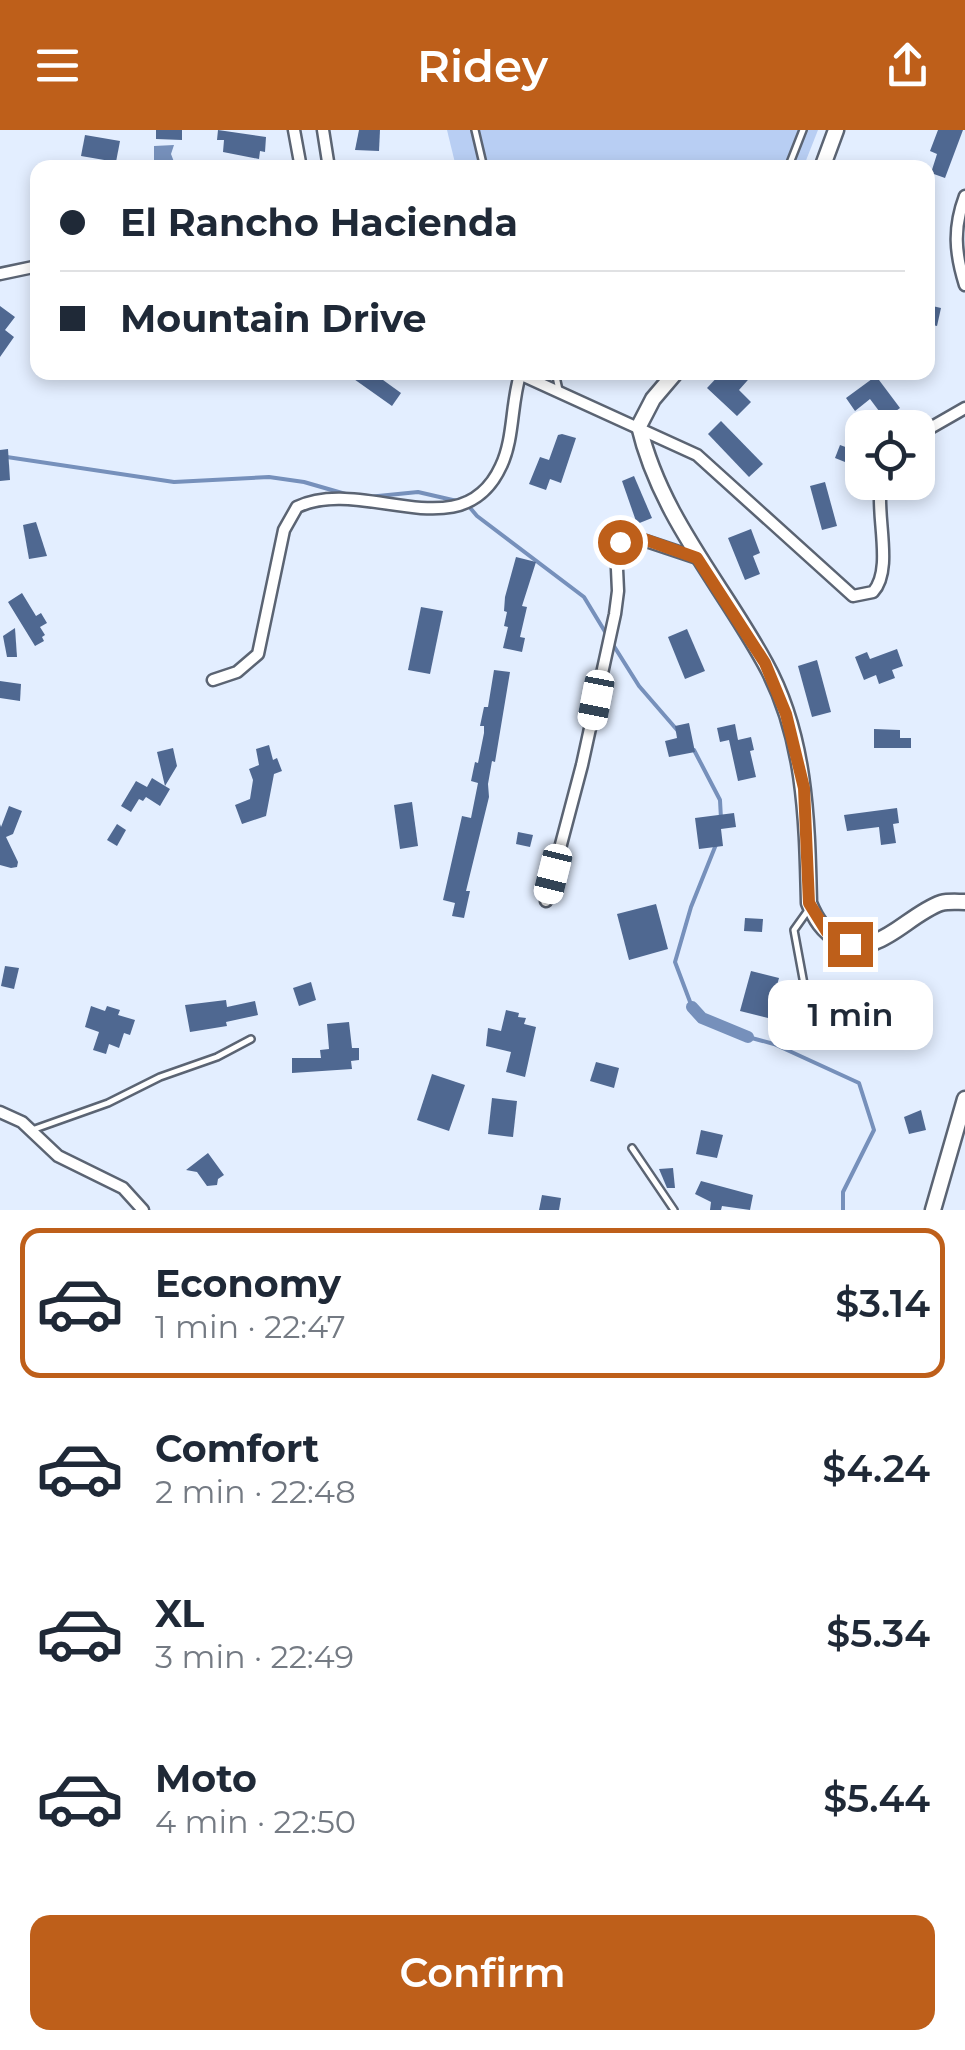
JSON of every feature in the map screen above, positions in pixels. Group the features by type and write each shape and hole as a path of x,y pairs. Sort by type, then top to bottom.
{"main road":[{"path":"825,160 836,130"},
{"path":"669,380 639,426 645,451 697,558 765,663 786,714 804,788 810,907 827,932 840,941 858,945 881,940 934,906 965,902"},
{"path":"933,1210 965,1099"}],"street":[{"path":"294,130 300,160"},
{"path":"323,130 328,160"},
{"path":"965,196 955,243 965,285"},
{"path":"0,274 30,268"},
{"path":"214,680 236,672 258,654 284,530 297,507 322,499 350,499 448,510 477,497 502,464 517,380"},
{"path":"533,380 698,455 853,596 874,592 882,580 879,500"},
{"path":"935,425 965,408"},
{"path":"546,902 582,765 615,614 616,547 625,538 638,537 697,558"},
{"path":"0,1112 32,1130 58,1156 124,1188 143,1210"}],"lane":[{"path":"475,130 482,160"},
{"path":"791,160 803,130"},
{"path":"557,380 559,390"},
{"path":"806,994 794,930 810,907"},
{"path":"32,1130 108,1103 160,1076 217,1057 252,1040"},
{"path":"632,1148 674,1210"}],"shaded area":[{"path":"447,130 818,130 806,160 454,160"},
{"path":"174,145 173,160 154,160 154,146"}],"building":[{"path":"156,130 182,130 182,140 156,139"},
{"path":"218,130 266,137 265,152 260,151 259,159 223,152 224,140 217,140"},
{"path":"359,130 380,130 379,151 355,150"},
{"path":"938,130 963,130 945,178 935,174 937,154 930,151"},
{"path":"85,135 120,141 116,160 81,156"},
{"path":"0,306 15,317 5,330 14,337 0,357"},
{"path":"935,307 941,308 935,326"},
{"path":"355,380 383,380 401,393 392,406"},
{"path":"714,380 748,380 739,390 751,402 737,416 707,388"},
{"path":"871,380 879,380 900,408 878,410 870,399 854,410 846,398"},
{"path":"721,421 763,464 749,477 708,434"},
{"path":"558,435 576,438 561,483 550,479 546,490 529,484 540,457 549,460"},
{"path":"840,445 845,447 845,462 835,458"},
{"path":"8,449 10,480 0,481 0,450"},
{"path":"634,476 652,518 637,524 622,481"},
{"path":"825,482 837,526 822,530 810,486"},
{"path":"36,522 47,556 29,559 23,525"},
{"path":"751,529 760,553 753,556 760,574 745,580 728,538"},
{"path":"516,557 536,562 522,606 527,607 520,637 525,638 522,652 503,648 508,627 504,626 505,597"},
{"path":"22,593 36,616 41,613 47,623 40,627 44,641 35,646 8,602"},
{"path":"421,607 443,611 430,674 408,670"},
{"path":"15,628 17,657 7,657 3,636"},
{"path":"687,629 705,671 685,679 668,637"},
{"path":"897,649 903,666 892,670 895,678 879,684 876,675 864,680 855,657 867,652 870,659"},
{"path":"817,660 831,712 812,717 798,666"},
{"path":"494,670 510,672 464,918 452,916 455,903 443,900 462,816 471,818 478,783 471,781 475,762 478,763 484,733 484,726 480,726 484,707 488,707"},
{"path":"0,681 21,684 20,701 0,698"},
{"path":"689,723 695,752 669,757 665,741 677,738 675,726"},
{"path":"735,724 738,740 751,737 756,777 738,781 729,740 720,742 717,728"},
{"path":"874,729 900,730 900,738 911,738 911,748 874,748"},
{"path":"269,745 273,760 277,758 282,771 274,774 266,816 242,824 235,805 250,799 253,780 249,769 259,765 256,749"},
{"path":"173,748 177,766 165,786 157,752"},
{"path":"152,778 170,789 160,806 146,797 143,801 139,799 131,812 121,806 136,781 147,787"},
{"path":"412,802 418,846 400,849 394,805"},
{"path":"9,806 22,811 13,834 6,837 18,862 17,867 11,868 0,865 0,824 1,827"},
{"path":"897,808 899,823 893,824 896,843 881,845 879,827 847,831 844,815"},
{"path":"734,813 736,827 721,829 723,846 699,849 695,818"},
{"path":"117,824 126,830 117,846 107,840"},
{"path":"518,832 533,835 530,847 516,844"},
{"path":"656,904 668,949 629,960 617,914"},
{"path":"745,918 763,919 762,932 744,931"},
{"path":"5,966 19,968 14,989 1,986"},
{"path":"751,971 779,978 768,1018 740,1011"},
{"path":"311,982 316,1000 299,1006 293,988"},
{"path":"226,1000 227,1007 255,1001 258,1015 226,1022 227,1026 190,1032 185,1005"},
{"path":"899,1003 920,1020 908,1043 883,1024"},
{"path":"91,1006 105,1011 107,1006 120,1010 118,1015 135,1020 130,1035 124,1033 119,1048 109,1044 106,1054 93,1050 99,1032 85,1027"},
{"path":"506,1010 519,1013 518,1017 526,1018 524,1024 536,1027 525,1077 506,1072 511,1052 486,1046 488,1028 501,1031"},
{"path":"349,1022 352,1048 359,1048 359,1060 351,1061 352,1069 292,1073 292,1058 321,1058 320,1050 329,1049 327,1024"},
{"path":"596,1062 619,1068 614,1088 590,1081"},
{"path":"432,1074 465,1085 449,1131 417,1120"},
{"path":"492,1098 517,1101 513,1137 488,1134"},
{"path":"921,1110 926,1130 909,1134 904,1117"},
{"path":"701,1130 723,1135 717,1158 696,1154"},
{"path":"208,1153 224,1175 217,1185 207,1186 197,1172 186,1170"},
{"path":"673,1168 675,1188 667,1188 659,1169"},
{"path":"701,1181 753,1195 750,1210 722,1206 721,1210 710,1210 711,1202 695,1194"},
{"path":"542,1195 561,1198 559,1210 539,1210"}],"waterway":[{"path":"0,456 174,482 269,477 349,495"},
{"path":"368,497 418,492 457,501"},
{"path":"466,503 477,516 584,597 607,635"},
{"path":"612,643 639,686 678,731"},
{"path":"694,750 720,800 721,819"},
{"path":"692,1007 675,962 691,907 717,842"},
{"path":"692,1007 702,1018 748,1037"},
{"path":"748,1037 774,1044 859,1083 874,1130 843,1192 843,1210"}],"route":[{"path":"620,542 638,537 697,558 765,663 786,714 804,788 809,903 827,932 850,944"}]}
